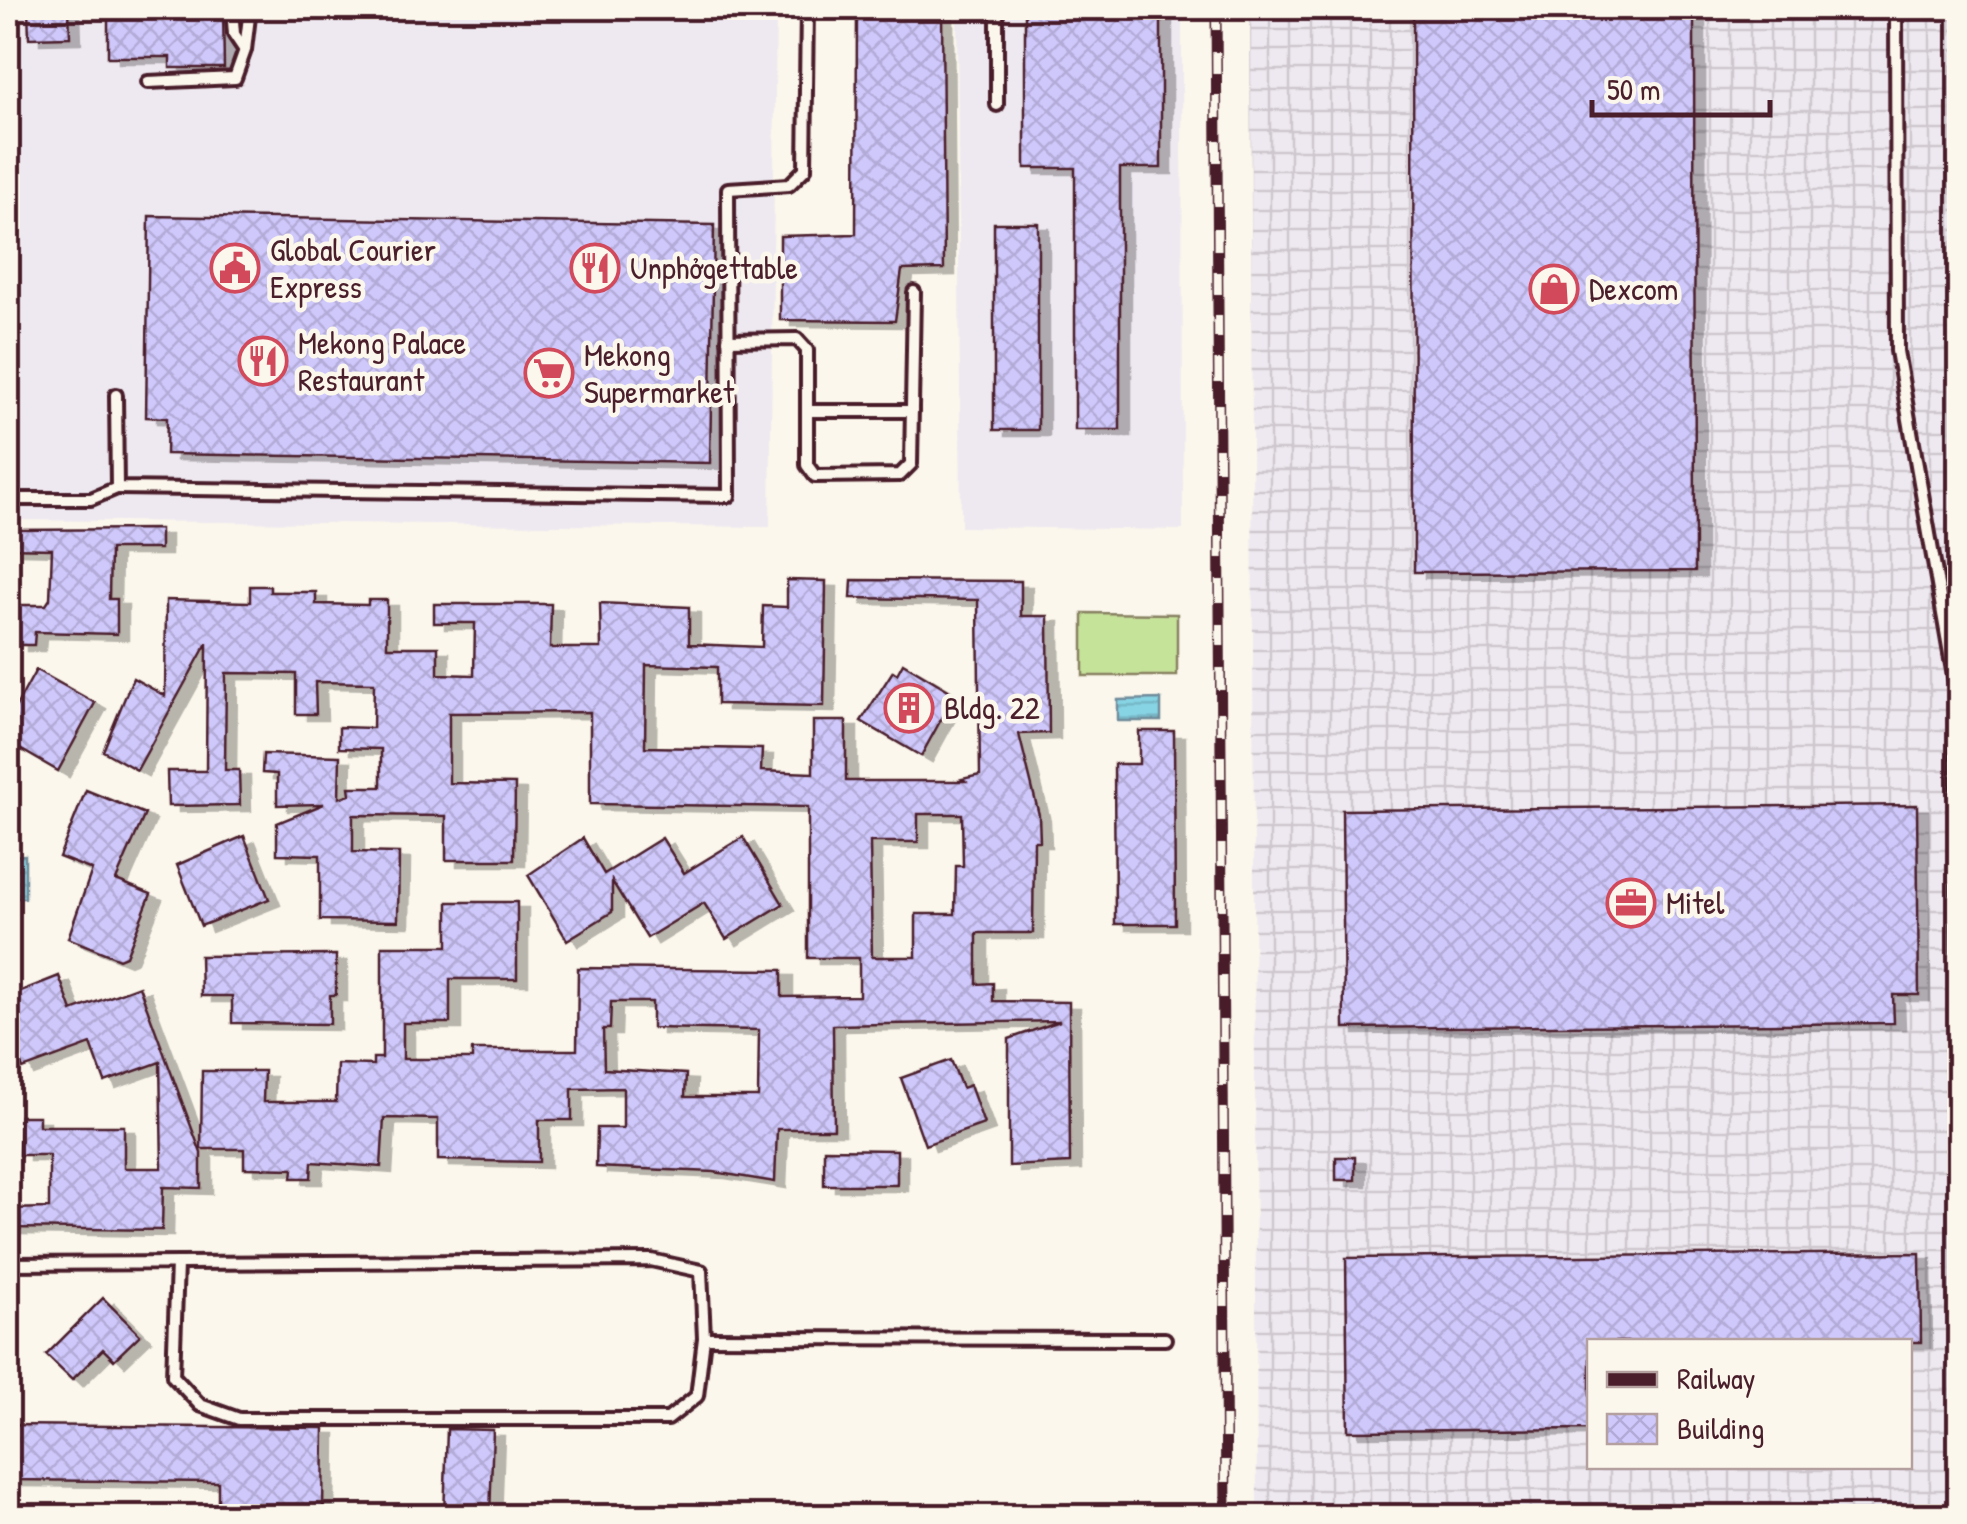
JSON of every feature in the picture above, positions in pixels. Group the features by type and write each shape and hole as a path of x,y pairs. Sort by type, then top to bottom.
{"lane":[{"path":"232,8 234,34 245,50"},
{"path":"148,82 235,78 245,50 250,8"},
{"path":"8,499 91,499 117,488 729,496 728,189 789,184 805,169 807,8"},
{"path":"997,8 997,105"},
{"path":"1896,8 1898,351 1956,688 1960,1125"},
{"path":"728,340 797,339 807,350 807,465 815,476 900,475 911,464 914,292"},
{"path":"116,395 117,488"},
{"path":"807,411 912,411"},
{"path":"8,1264 651,1260 701,1271 704,1338 696,1396 668,1418 239,1418 200,1405 173,1376 177,1264"},
{"path":"704,1338 1165,1339"}],"shaded area":[{"path":"8,8 776,8 770,527 8,520"},
{"path":"957,8 1182,8 1183,530 961,527"},
{"path":"1250,8 1959,8 1959,1516 1257,1516"}],"green space":[{"path":"1083,613 1177,614 1177,676 1083,676"}],"water":[{"path":"1161,699 1161,721 1118,721 1118,700"},
{"path":"25,855 25,898 8,898 8,856"}],"building":[{"path":"28,8 69,8 70,37 29,38"},
{"path":"108,8 223,8 224,68 170,68 170,57 108,57"},
{"path":"857,8 942,8 944,269 902,270 895,321 780,320 780,236 856,234"},
{"path":"1025,8 1161,8 1161,168 1120,168 1120,430 1075,430 1075,168 1025,168"},
{"name":"Dexcom","path":"1413,8 1694,8 1695,571 1414,572"},
{"path":"149,216 714,225 710,463 166,454 167,418 146,417"},
{"path":"994,223 1038,223 1038,430 994,430"},
{"path":"160,529 160,549 110,549 109,599 117,599 117,634 35,632 34,645 16,645 16,605 46,605 50,599 52,549 8,548 8,530"},
{"path":"787,580 826,581 824,706 717,704 717,667 646,665 645,747 762,749 761,771 813,773 813,721 846,721 846,781 965,781 962,779 980,775 978,600 851,598 852,580 1021,581 1021,616 1048,616 1049,733 1019,734 1039,815 1040,841 1034,841 1033,933 977,933 977,984 993,983 993,1001 1069,1002 1070,1163 1009,1166 1009,1039 1060,1021 833,1025 834,1129 777,1129 775,1182 714,1172 596,1167 597,1128 623,1128 623,1088 572,1089 572,1120 539,1120 539,1162 438,1160 438,1119 384,1118 381,1167 312,1162 311,1178 292,1178 293,1169 244,1168 244,1149 201,1149 202,1071 264,1071 263,1102 336,1102 337,1064 373,1065 373,1058 382,1058 382,946 448,946 448,902 517,902 517,979 450,979 450,1023 403,1023 403,1059 472,1059 472,1050 577,1050 578,968 782,970 782,997 859,996 859,958 808,958 808,807 590,804 590,712 449,713 449,783 515,784 514,860 446,860 446,816 353,815 353,852 399,853 398,921 320,920 320,855 277,854 277,823 324,804 277,805 277,774 262,773 263,754 340,756 339,798 350,794 349,787 381,787 381,749 339,748 339,727 373,728 374,683 315,682 316,714 296,714 296,674 226,673 225,770 239,770 240,805 168,806 167,771 206,771 207,643 137,770 103,751 133,678 165,696 166,600 250,602 250,586 270,586 270,592 316,592 316,604 368,605 368,600 387,600 387,647 438,647 438,674 474,675 475,623 434,623 434,604 551,604 550,648 601,648 600,603 689,607 689,644 762,647 763,606 787,607","holes":["918,814 962,814 963,866 956,866 955,914 916,914 916,957 872,957 870,842 918,842","611,1002 652,1002 652,1028 759,1030 758,1097 685,1097 686,1074 604,1069 603,1029 610,1029"]},
{"name":"Bldg. 22","path":"903,663 955,694 921,756 861,721 893,671 897,674"},
{"path":"36,670 95,703 58,771 8,742 8,721"},
{"path":"1139,731 1174,731 1175,924 1115,924 1114,764 1139,764"},
{"path":"86,790 145,814 116,880 151,894 126,956 119,959 68,938 92,870 59,857"},
{"name":"Mitel","path":"1917,805 1919,995 1893,995 1894,1023 1344,1028 1342,810"},
{"path":"244,836 269,899 201,926 177,865"},
{"path":"743,837 783,904 726,939 704,903 647,938 612,881 612,912 567,940 528,875 583,838 604,874 662,838 684,873"},
{"path":"336,955 336,995 330,995 330,1024 232,1023 232,996 201,996 200,956"},
{"path":"59,976 72,1011 139,986 201,1153 201,1188 163,1187 162,1230 8,1228 8,1209 49,1208 49,1155 19,1155 20,1116 39,1116 39,1126 124,1126 124,1168 162,1168 160,1062 105,1082 91,1044 23,1069 8,1027 8,996"},
{"path":"951,1060 962,1088 970,1085 984,1124 925,1145 901,1078"},
{"path":"824,1149 897,1150 897,1185 824,1185"},
{"path":"1336,1157 1355,1157 1355,1180 1336,1180"},
{"path":"1920,1253 1921,1342 1587,1339 1587,1429 1348,1431 1346,1258"},
{"path":"103,1298 140,1335 114,1360 103,1349 72,1380 46,1355"},
{"path":"8,1425 324,1428 323,1516 218,1516 218,1482 8,1480"},
{"path":"447,1429 493,1430 490,1516 444,1516"}],"railway":[{"path":"1216,8 1226,1516"}],"place":[{"name":"Global Courier Express","path":"235,268"},
{"name":"Unphởgettable","path":"595,268"},
{"name":"Dexcom","path":"1554,289"},
{"name":"Mekong Palace Restaurant","path":"263,361"},
{"name":"Mekong Supermarket","path":"549,373"},
{"name":"Bldg. 22","path":"909,708"},
{"name":"Mitel","path":"1631,903"}]}
